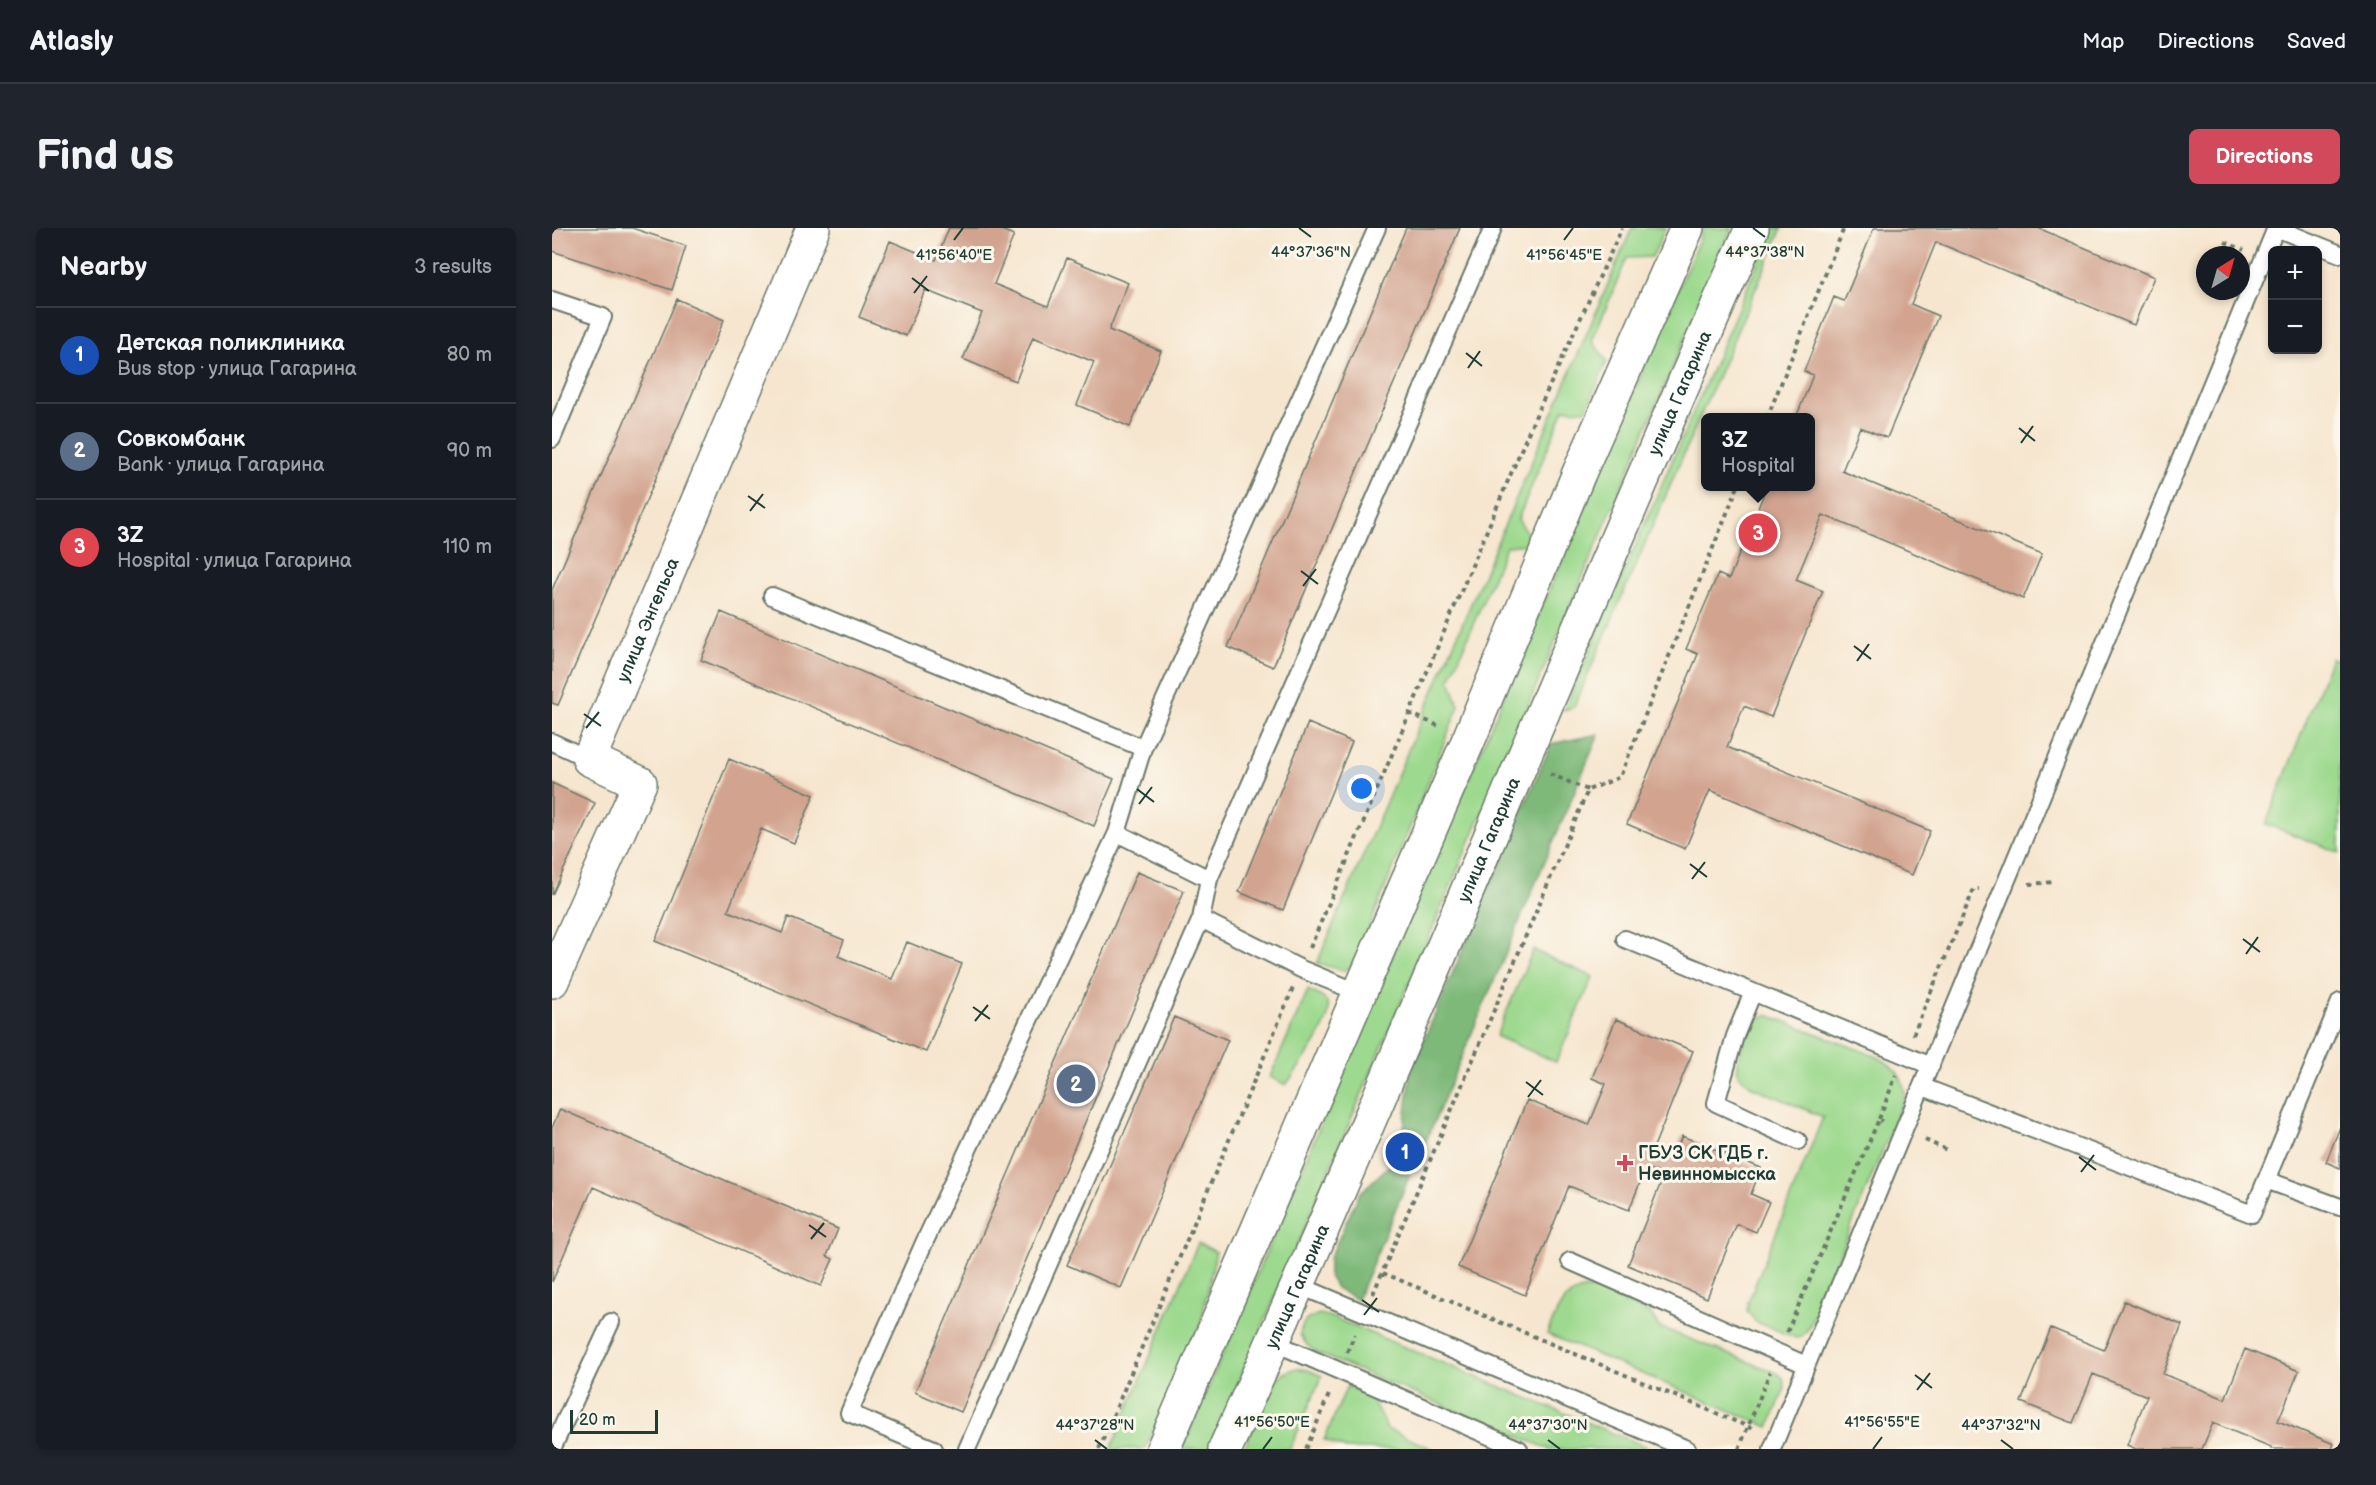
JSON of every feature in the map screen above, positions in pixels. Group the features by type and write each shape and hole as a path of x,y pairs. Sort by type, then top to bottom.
{"main road":[{"name":"улица Энгельса","path":"589,759 813,228"},
{"path":"1163,1449 1687,228"},
{"name":"улица Гагарина","path":"1226,1449 1523,762 1672,409 1752,228"},
{"path":"552,981 640,783 589,759"}],"lane":[{"path":"934,1449 849,1413 924,1243 1117,833 1143,748 1377,228"},
{"path":"967,1449 1201,919 1209,879 1493,228"},
{"path":"1774,1444 2276,228 2340,254"},
{"path":"552,300 603,317 552,439"},
{"path":"772,596 1143,748"},
{"path":"552,742 589,759"},
{"path":"1117,833 1209,879"},
{"path":"1201,919 1301,969 1360,993"},
{"path":"1626,939 1931,1066"},
{"path":"1753,992 1736,1036 1716,1103 1798,1141"},
{"path":"1923,1087 2252,1214 2340,1002"},
{"path":"2266,1180 2340,1207"},
{"path":"1570,1261 1806,1365"},
{"path":"1298,1285 1687,1449"},
{"path":"552,1449 611,1322"},
{"path":"1274,1342 1519,1449"}],"path":[{"path":"1099,1449 1527,435 1622,228"},
{"path":"1769,413 1844,228"},
{"path":"1306,1449 1588,790 1620,777 1736,491"},
{"path":"1383,1273 1774,1444"}],"green space":[{"path":"1632,228 1666,228 1652,257 1627,258 1592,341 1607,361 1586,410 1564,409 1518,519 1531,539 1529,544 1506,546 1450,680 1459,706 1357,957 1351,967 1343,971 1317,963"},
{"path":"1704,228 1732,228 1210,1449 1182,1449"},
{"path":"1773,228 1782,228 1574,707 1564,710"},
{"path":"2331,658 2340,661 2340,853 2266,824"},
{"path":"1599,734 1423,1148 1403,1138 1411,1070 1551,744"},
{"path":"1533,950 1593,977 1556,1062 1496,1036"},
{"path":"1308,990 1326,1001 1329,1011 1321,1032 1286,1085 1270,1077"},
{"path":"1768,1015 1878,1057 1898,1073 1903,1083 1905,1096 1809,1328 1801,1337 1796,1338 1756,1322 1747,1311 1748,1302 1823,1117 1753,1087 1738,1075 1739,1058 1744,1039 1754,1023"},
{"path":"1390,1165 1410,1175 1357,1300 1336,1288 1329,1276 1329,1260 1359,1194"},
{"path":"1198,1243 1216,1252 1201,1322 1145,1449 1111,1449"},
{"path":"1593,1288 1650,1313 1659,1327 1777,1373 1783,1378 1785,1388 1769,1427 1547,1334 1558,1309 1568,1297"},
{"path":"1320,1314 1651,1449 1549,1449 1317,1353 1300,1335 1306,1321"},
{"path":"1296,1368 1322,1376 1290,1449 1244,1449 1272,1383 1283,1374"},
{"path":"1347,1386 1371,1396 1387,1429 1433,1449 1346,1449 1324,1440"}],"building":[{"path":"552,228 632,228 686,246 672,290 552,251"},
{"path":"949,228 996,228 1014,235 994,284 1048,306 1067,258 1128,283 1109,330 1161,351 1130,427 1077,405 1094,362 1033,337 1016,381 963,359 982,313 925,290 906,336 859,317 890,241 936,260"},
{"path":"1406,228 1460,228 1273,667 1228,647"},
{"path":"1874,228 2038,228 2154,277 2134,325 1936,242 1911,304 1938,316 1887,438 1860,427 1842,471 2042,554 2023,599 1823,515 1796,580 1823,591 1771,717 1744,706 1727,747 1930,831 1912,875 1710,790 1685,849 1627,824 1698,654 1686,649 1718,574 1729,579 1765,491 1815,491 1815,413 1798,413 1813,375 1804,371 1834,297 1844,301"},
{"path":"677,299 724,320 558,705 552,703 552,590"},
{"path":"721,612 1114,779 1094,826 701,660"},
{"path":"1308,723 1352,742 1283,910 1239,892"},
{"path":"729,759 814,795 794,843 761,829 728,911 782,933 788,917 844,940 838,956 892,979 907,942 962,964 926,1052 655,941"},
{"path":"552,783 595,803 552,895"},
{"path":"1137,872 1184,891 961,1412 915,1392"},
{"path":"1174,1017 1228,1040 1121,1288 1067,1265"},
{"name":"ГБУЗ СК ГДБ г. Невинномысска","path":"1616,1019 1693,1051 1653,1149 1673,1157 1682,1136 1761,1168 1751,1194 1769,1202 1756,1232 1737,1224 1707,1298 1628,1265 1664,1175 1646,1168 1629,1210 1569,1186 1525,1295 1458,1267 1527,1100 1589,1125 1606,1084 1592,1078"},
{"path":"560,1109 838,1229 827,1256 833,1259 821,1286 593,1187 552,1282 552,1128"},
{"path":"2340,1127 2340,1168 2326,1162"},
{"path":"2124,1301 2182,1325 2163,1374 2225,1399 2245,1349 2299,1371 2278,1421 2334,1444 2332,1449 2271,1449 2271,1447 2213,1423 2202,1449 2136,1449 2127,1445 2147,1396 2093,1374 2073,1423 2021,1402 2051,1328 2104,1350"}],"place":[{"name":"3Z","path":"1758,533"},
{"name":"Совкомбанк","path":"1076,1084"},
{"name":"Детская поликлиника","path":"1405,1152"},
{"name":"ГБУЗ СК ГДБ г. Невинномысска","path":"1625,1163"}]}
